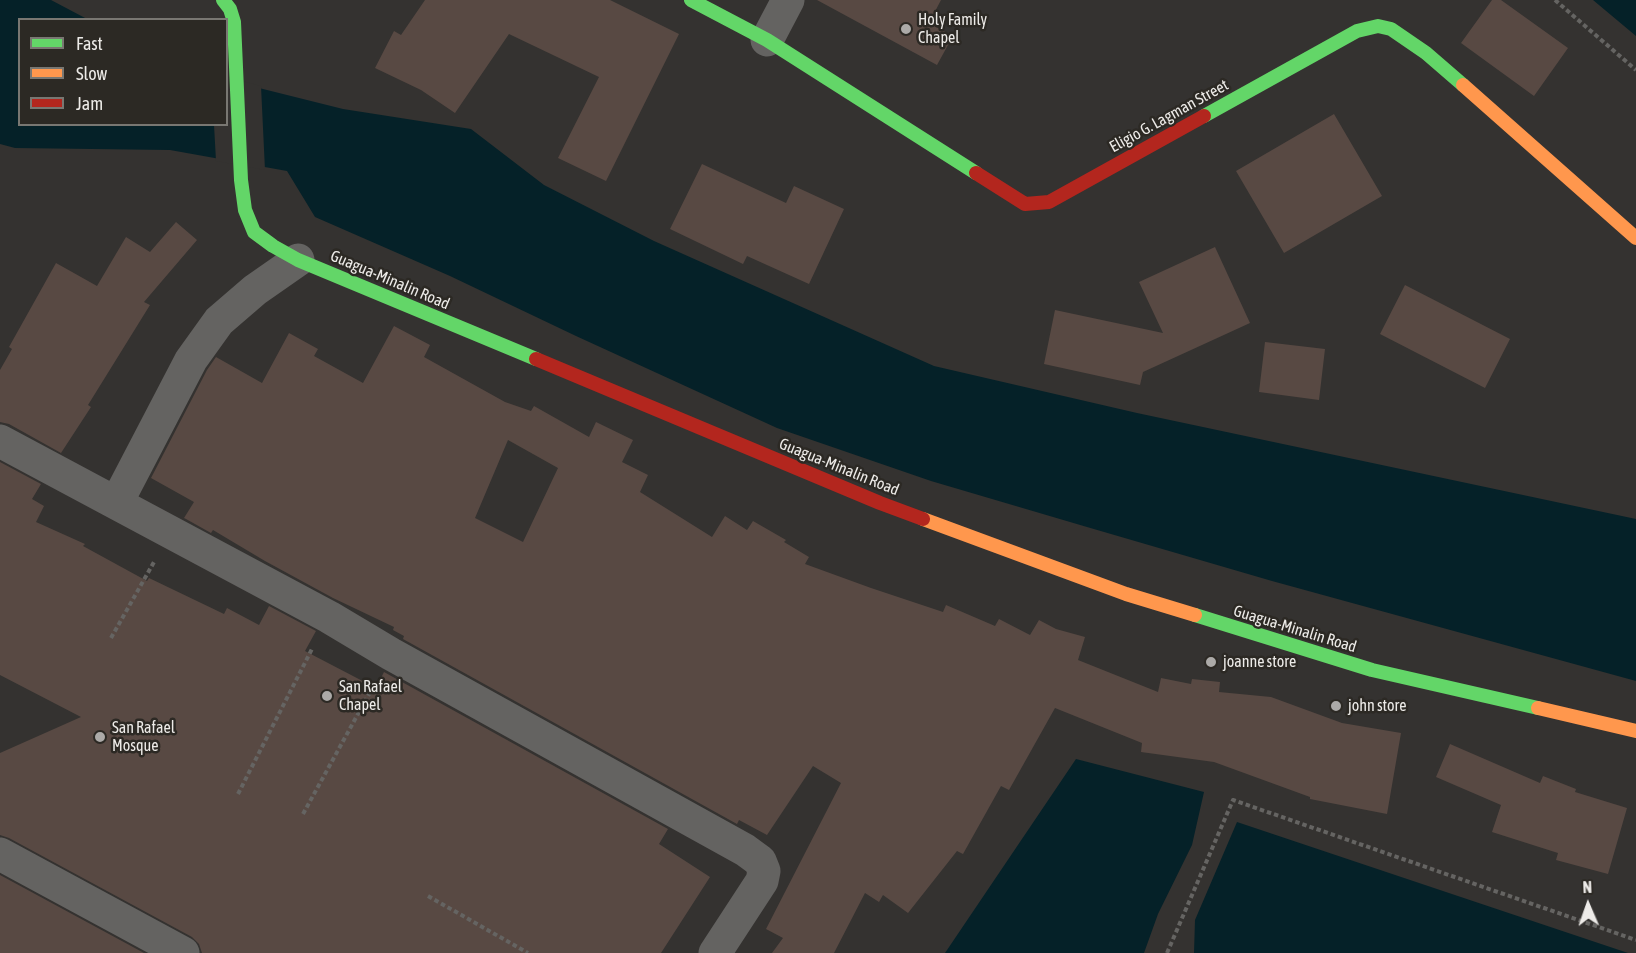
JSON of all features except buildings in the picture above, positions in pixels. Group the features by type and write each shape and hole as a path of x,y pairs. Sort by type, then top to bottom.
{"main road":[{"name":"Guagua-Minalin Road","path":"223,0 230,9 234,22 241,180 245,210 254,232 298,260 880,503 1126,594 1372,670 1636,731"},
{"name":"Eligio G. Lagman Street","path":"691,0 766,40 1025,204 1049,202 1358,31 1378,26 1391,29 1426,53 1636,238"}],"street":[{"path":"766,40 788,0"},
{"path":"117,502 191,360 219,321 255,290 298,260"},
{"path":"0,441 329,617 391,654 735,844 760,861 764,871 762,881 715,953"},
{"path":"0,854 183,953"}],"path":[{"path":"1555,0 1636,69"},
{"path":"111,638 171,532"},
{"path":"238,794 329,617"},
{"path":"303,814 391,654"},
{"path":"1167,953 1233,800 1636,940"},
{"path":"428,896 528,953"}],"water":[{"path":"0,0 51,0 85,18 18,18 18,126 228,126 228,80 343,109 471,129 544,185 654,241 934,366 1137,413 1636,519 1636,681 1272,581 1087,527 931,481 777,428 450,276 315,217 287,171 170,150 15,148 0,144"},
{"path":"1593,0 1636,0 1636,36"},
{"path":"1076,759 1204,792 1192,845 1158,914 1144,953 945,953"},
{"path":"1237,822 1628,953 1194,953 1195,920"}],"pier":[{"path":"228,78 261,86 265,170 216,161 214,126 228,126"}],"traffic: fast":[{"path":"223,0 230,9 234,22 241,180 245,210 254,232 298,260 536,359"},
{"path":"691,0 767,40 976,173"},
{"path":"1204,116 1357,31 1378,26 1391,29 1426,53 1463,85"},
{"path":"1195,615 1372,670 1538,708"}],"traffic: slow":[{"path":"1463,85 1636,238"},
{"path":"923,519 1126,594 1195,615"},
{"path":"1538,708 1636,731"}],"traffic: jam":[{"path":"976,173 1025,204 1049,202 1204,116"},
{"path":"536,359 923,519"}],"place":[{"name":"Holy Family Chapel","path":"906,29"},
{"name":"joanne store","path":"1211,662"},
{"name":"San Rafael Chapel","path":"327,696"},
{"name":"john store","path":"1336,706"},
{"name":"San Rafael Mosque","path":"100,737"}]}
